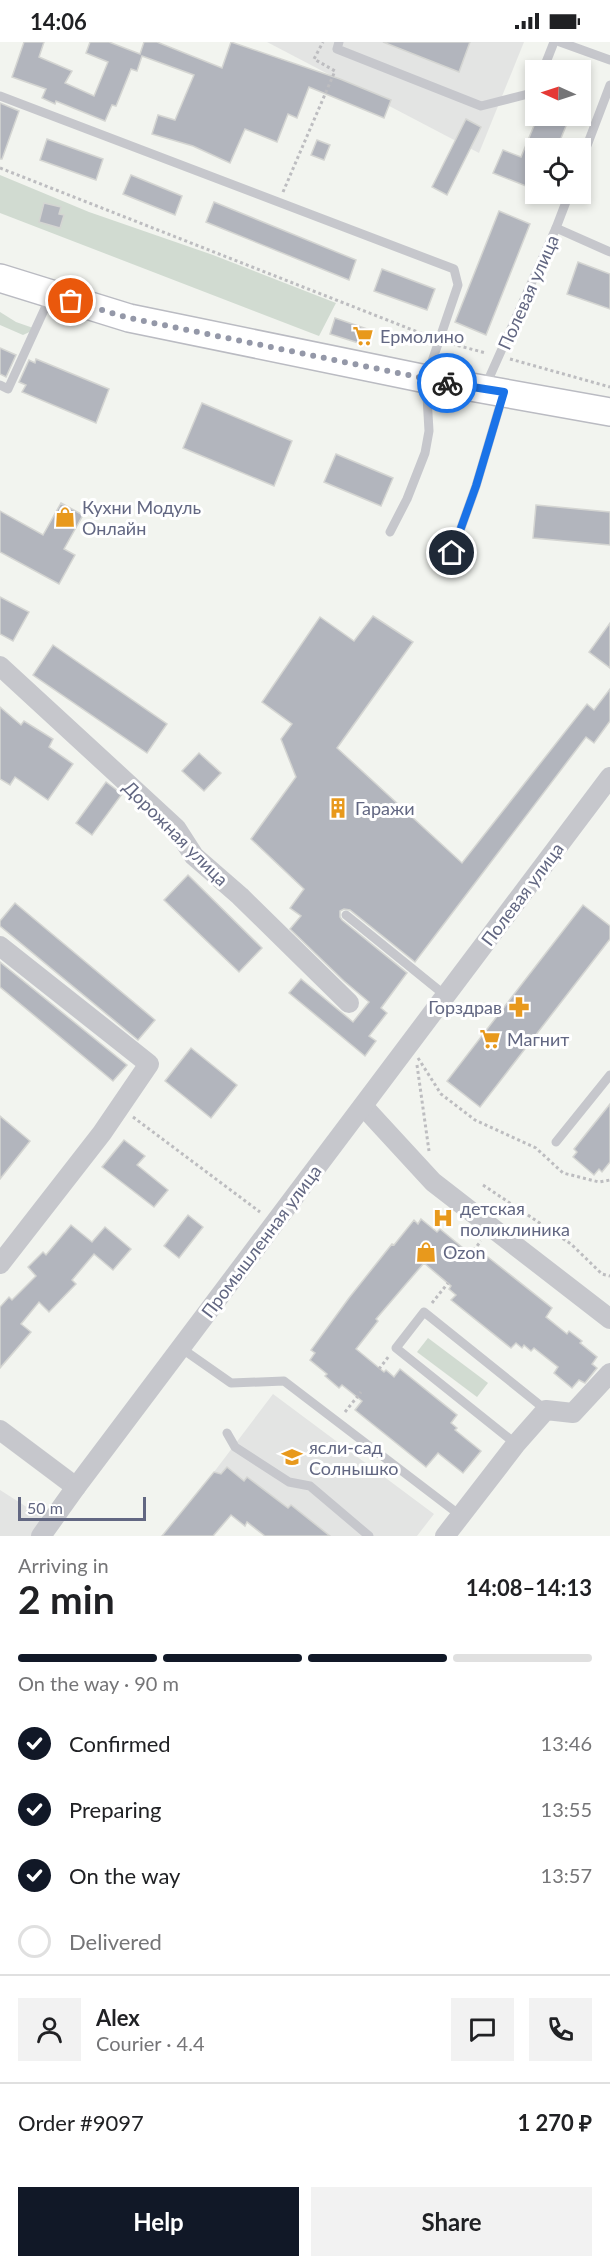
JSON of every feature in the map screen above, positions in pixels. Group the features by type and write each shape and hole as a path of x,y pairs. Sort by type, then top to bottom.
{"main road":[{"path":"0,278 129,318 426,379 610,412"}],"street":[{"name":"Дорожная улица","path":"0,666 176,828 195,856 240,896 350,1003"},
{"name":"Полевая улица","path":"446,996 606,790"},
{"path":"0,946 149,1064 102,1134 0,1264"},
{"name":"Промышленная улица","path":"41,1536 446,996"},
{"path":"363,1107 433,1182 610,1319"},
{"path":"445,1536 516,1444 546,1410 573,1413 610,1373"},
{"path":"0,1430 76,1487"}],"lane":[{"path":"339,42 337,49 481,106 525,95"},
{"path":"547,60 554,42"},
{"path":"560,42 610,60"},
{"path":"590,138 610,85"},
{"path":"0,96 454,269 458,285 426,379 429,431 426,453 407,500 390,532"},
{"name":"Полевая улица","path":"452,553 476,486 498,356 565,204"},
{"path":"556,228 610,252"},
{"path":"0,385 8,389 51,295"},
{"path":"346,915 446,996"},
{"path":"556,1143 610,1075"},
{"path":"516,1444 396,1348 424,1312 546,1410"},
{"path":"181,1348 231,1383 284,1381 461,1516"},
{"path":"227,1433 235,1447 289,1482 310,1486 369,1536"}],"path":[{"path":"278,202 335,71 314,59 324,42"},
{"path":"0,168 439,340 610,387"},
{"path":"433,1182 416,1054 441,1094 475,1120 536,1148 563,1173 599,1182 610,1180"},
{"path":"120,1107 275,1223"},
{"path":"483,1185 571,1244 602,1274 610,1276"},
{"path":"466,1260 492,1228"},
{"path":"424,1312 448,1283"},
{"path":"337,1421 361,1392"}],"shaded area":[{"path":"267,42 524,42 479,153"},
{"path":"0,175 89,212 213,255 336,303 319,336 0,213"},
{"path":"0,312 16,322 36,329 23,335 0,325"},
{"path":"428,1338 488,1383 477,1397 417,1352"},
{"name":"ясли-сад Солнышко","path":"273,1394 434,1514 417,1536 330,1536 291,1505 288,1508 275,1498 272,1501 247,1478 244,1481 227,1467 221,1474 214,1472"},
{"path":"0,1490 47,1520 38,1536 0,1536"}],"building":[{"path":"24,42 44,42 39,57 72,71 65,83 94,96 108,62 86,53 90,42 109,42 140,54 144,42 157,42 222,68 231,42 340,79 391,100 384,118 309,87 297,118 288,114 277,142 245,129 230,163 193,146 152,134 158,115 175,120 194,75 142,56 137,71 131,69 116,106 112,105 105,121 56,101 55,104 42,98 46,89 12,77"},
{"path":"383,42 470,42 459,72"},
{"path":"0,103 19,111 2,159 0,159"},
{"path":"466,119 481,127 447,195 432,187"},
{"path":"534,126 566,126 561,138 529,138"},
{"path":"47,139 103,159 96,180 40,160"},
{"path":"317,140 330,145 324,160 311,155"},
{"path":"525,147 525,186 493,173 503,150 521,157"},
{"path":"131,175 182,196 175,215 123,194"},
{"path":"214,202 356,260 349,280 206,222"},
{"path":"44,203 61,207 59,214 64,215 60,228 39,222"},
{"path":"499,211 530,224 486,335 455,322"},
{"path":"578,262 610,274 610,309 567,294"},
{"path":"382,269 435,289 427,310 374,291"},
{"path":"335,318 373,331 368,346 330,334"},
{"path":"0,348 16,355 6,377 0,374"},
{"path":"36,359 109,389 96,423 22,392 26,385 19,382 29,360 35,363"},
{"path":"202,403 292,441 274,486 183,448"},
{"path":"336,454 393,478 381,506 324,482"},
{"path":"61,503 83,515 64,549 75,555 59,584 0,552 0,511 43,535"},
{"path":"536,505 610,512 610,545 533,538"},
{"path":"0,597 29,612 13,641 0,634"},
{"name":"Гаражи","path":"373,616 413,642 337,748 462,863 587,704 594,710 610,689 610,721 594,743 586,737 415,962 350,910 340,911 342,920 407,973 381,1008 387,1013 369,1036 376,1041 365,1056 289,993 301,979 353,1022 369,1002 290,929 301,916 290,908 304,889 251,839 296,777 281,739 292,724 262,702 320,617 354,641"},
{"path":"610,623 610,668 589,652"},
{"path":"53,645 167,724 147,753 33,675"},
{"path":"0,707 21,725 24,721 53,739 49,747 73,764 48,800 15,777 10,785 0,779"},
{"path":"199,753 221,773 204,791 182,771"},
{"path":"106,782 122,794 92,835 76,823"},
{"path":"188,875 262,948 239,972 164,900"},
{"path":"15,903 155,1020 138,1040 0,926 0,921"},
{"path":"583,905 610,926 610,939 480,1107 447,1081"},
{"path":"0,962 127,1065 113,1081 0,987"},
{"path":"191,1048 237,1085 211,1118 165,1081"},
{"path":"610,1104 610,1162 602,1172 599,1169 594,1175 573,1157 577,1152 574,1149"},
{"path":"0,1116 30,1141 0,1179"},
{"path":"124,1140 145,1156 137,1165 168,1190 154,1207 102,1167"},
{"path":"188,1215 203,1227 179,1258 164,1246"},
{"path":"421,1219 437,1232 440,1229 474,1257 479,1250 552,1308 546,1317 567,1334 569,1331 582,1341 580,1343 597,1357 592,1364 597,1368 585,1383 579,1380 572,1388 554,1373 558,1367 534,1348 531,1351 524,1345 522,1348 516,1343 511,1348 451,1300 456,1295 449,1289 451,1286 424,1263 376,1319 378,1321 356,1349 384,1372 386,1370 394,1377 400,1369 457,1415 451,1423 457,1428 455,1430 481,1451 463,1473 438,1453 426,1467 355,1410 362,1401 342,1385 339,1388 310,1360 315,1353 311,1350 349,1298 392,1244 394,1245 414,1220 418,1224"},
{"path":"71,1225 92,1242 105,1227 131,1249 113,1270 94,1254 72,1280 76,1284 49,1312 39,1302 21,1324 31,1332 0,1368 0,1307 9,1297 12,1300 36,1276 28,1267 43,1252 46,1255"},
{"path":"227,1467 244,1481 247,1477 288,1508 291,1505 330,1536 265,1536 247,1522 245,1526 231,1515 213,1536 162,1536 214,1472 221,1474"}],"way so far":[{"path":"71,301 129,318 447,383"}],"place":[{"name":"Ермолино","path":"363,336"},
{"name":"Кухни Модуль Онлайн","path":"65,517"},
{"name":"Гаражи","path":"338,808"},
{"name":"Горздрав","path":"519,1007"},
{"name":"Магнит","path":"490,1039"},
{"name":"детская поликлиника","path":"443,1218"},
{"name":"Ozon","path":"426,1252"},
{"name":"ясли-сад Солнышко","path":"292,1457"}],"route":[{"path":"447,383 504,392 476,486 452,553"}]}
